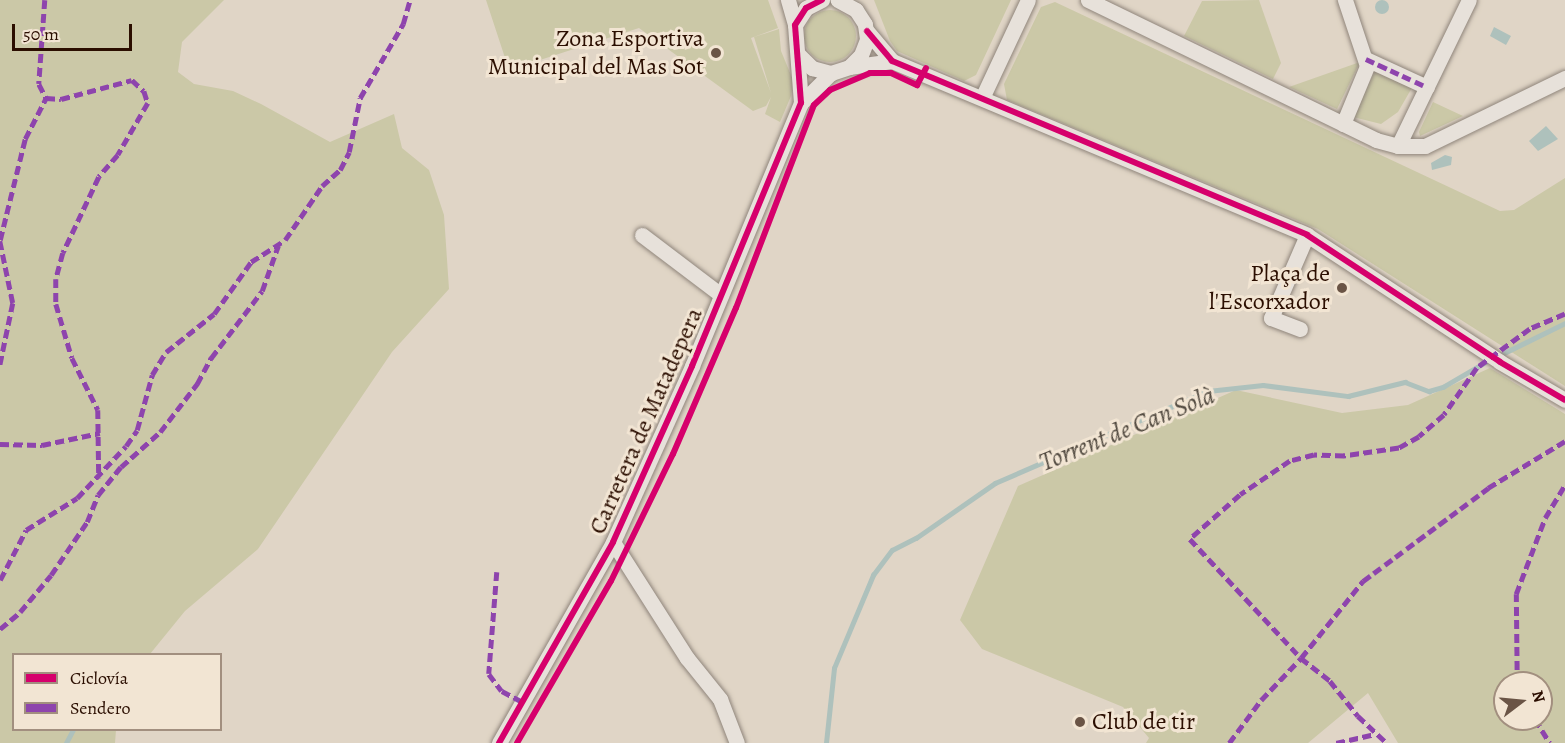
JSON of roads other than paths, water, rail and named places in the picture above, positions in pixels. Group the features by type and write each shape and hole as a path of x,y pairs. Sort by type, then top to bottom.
{"street":[{"path":"788,0 795,25 801,103"},
{"path":"795,25 806,8 822,0"},
{"path":"838,0 849,4 892,61"},
{"path":"849,67 861,55 864,24 858,0"},
{"path":"982,98 1028,0"},
{"path":"1088,0 1343,124 1398,146 1425,146 1565,78"},
{"path":"1343,124 1366,73 1366,59 1345,0"},
{"path":"1398,146 1469,0"},
{"path":"798,54 812,68 831,73"},
{"path":"1366,59 1427,87"},
{"path":"801,103 831,73 849,67 892,61 1307,235 1500,362 1565,400"},
{"name":"Carretera de Matadepera","path":"499,743 613,542 721,295 801,103"},
{"path":"642,235 721,295"},
{"path":"1300,329 1271,318 1307,235"},
{"path":"613,542 687,658 720,699 737,743"}],"waterway":[{"name":"Torrent de Can Solà","path":"1498,356 1565,323"},
{"name":"Torrent de Can Solà","path":"826,743 834,668 873,575 892,550 916,538 995,483 1208,391 1263,385 1348,396 1405,382 1429,391 1443,387 1491,359"},
{"path":"66,743 72,731"}],"place":[{"name":"Zona Esportiva Municipal del Mas Sot","path":"716,53"},
{"name":"Plaça de l'Escorxador","path":"1342,288"},
{"name":"Club de tir","path":"1080,722"}]}
